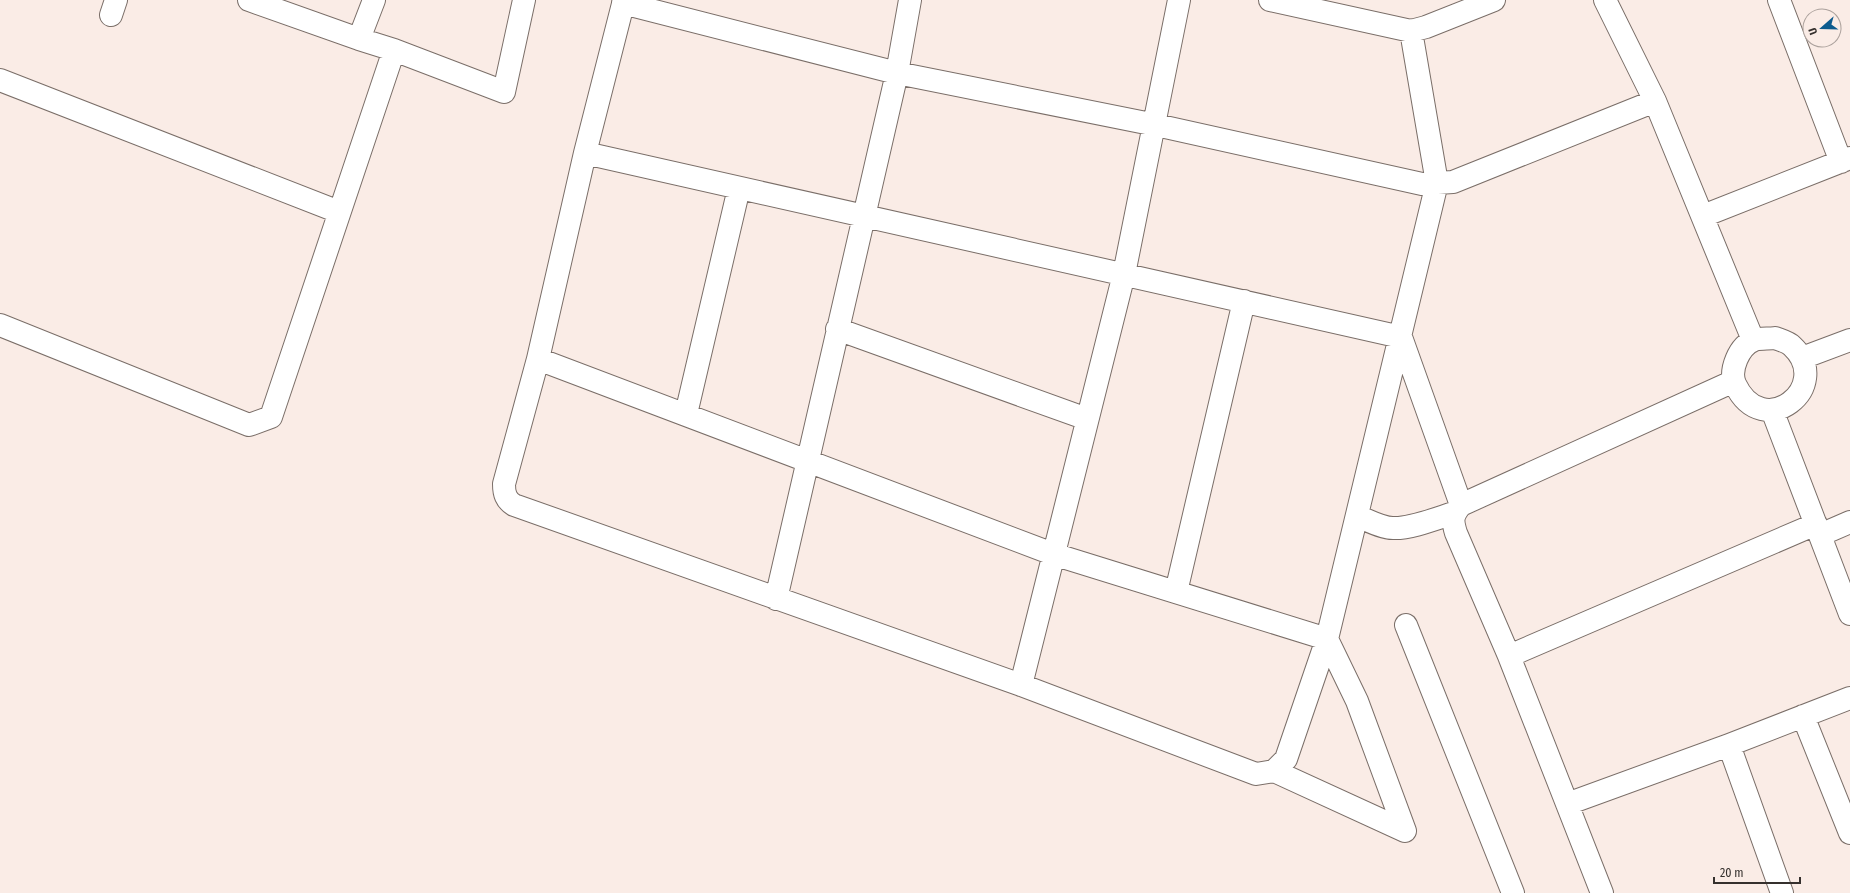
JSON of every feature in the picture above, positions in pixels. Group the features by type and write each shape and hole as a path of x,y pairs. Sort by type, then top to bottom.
{"street":[{"path":"249,0 394,50 504,92 524,0"},
{"path":"359,39 374,0"},
{"path":"776,599 896,73 910,0"},
{"path":"1021,685 1124,274 1156,125 1180,0"},
{"path":"1270,0 1319,6 1411,31 1426,27 1451,8 1494,0"},
{"path":"1605,0 1655,101 1754,340"},
{"path":"1703,216 1846,160 1779,0"},
{"path":"1411,31 1437,183 1327,639 1286,759 1274,770 1256,774 1021,685 776,599 509,502 504,491 504,484 538,359 585,153 623,1 896,73 1156,125 1422,184 1437,183 1453,182 1655,101"},
{"path":"0,325 249,425 270,417 394,50"},
{"path":"0,80 340,212"},
{"path":"585,153 1401,337"},
{"path":"686,414 739,188"},
{"path":"1176,592 1244,302"},
{"path":"837,329 1087,419"},
{"path":"1401,337 1457,509 1453,523 1456,533 1509,656 1602,893"},
{"path":"1775,338 1791,345 1802,358 1806,375 1801,392 1789,405 1772,410 1755,407 1741,397 1734,381 1735,364 1743,349 1754,340 1775,338"},
{"path":"1802,358 1850,340"},
{"path":"538,359 1053,554 1327,639 1357,701 1405,831 1274,770"},
{"path":"1357,516 1380,525 1393,528 1420,524 1457,509 1734,381"},
{"path":"1772,410 1850,614"},
{"path":"1509,656 1818,529 1850,522"},
{"path":"1406,625 1513,893"},
{"path":"1567,804 1728,745 1850,698"},
{"path":"1803,716 1850,833"},
{"path":"1728,745 1782,893"}]}
